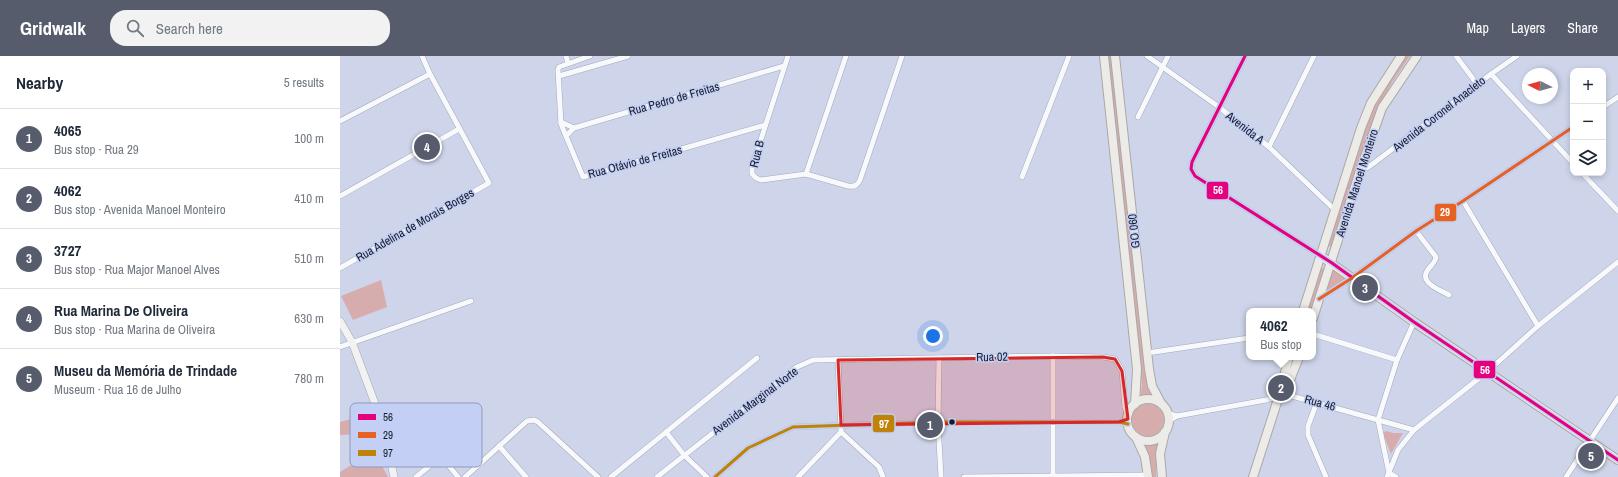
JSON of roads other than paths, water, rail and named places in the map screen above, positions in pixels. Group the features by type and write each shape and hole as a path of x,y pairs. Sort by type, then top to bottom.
{"main road":[{"name":"GO 060","path":"1104,56 1137,369 1131,406"},
{"name":"GO 060","path":"1115,56 1147,353 1152,386 1161,403"},
{"name":"Avenida Manoel Monteiro","path":"1304,308 1361,128 1371,103 1401,56"},
{"name":"Avenida Manoel Monteiro","path":"1316,308 1332,263 1360,170 1382,108 1417,56"},
{"path":"1321,256 1414,322 1618,460"},
{"path":"1253,477 1279,396 1288,360"},
{"path":"1279,396 1290,380 1298,360"},
{"path":"1148,476 1145,457 1136,437 1132,433 1128,420 1131,406 1143,400 1150,399 1161,403 1169,417 1160,454 1162,477"},
{"path":"1136,437 1148,441 1155,440 1165,432"}],"street":[{"path":"340,196 459,129 422,56"},
{"path":"566,56 568,63"},
{"path":"590,56 559,67 558,76 628,56"},
{"name":"Rua B","path":"788,56 752,167 752,174 761,180 806,174 854,187 860,180 902,56"},
{"path":"806,174 846,56"},
{"path":"1022,177 1069,56"},
{"name":"Avenida A","path":"1146,56 1219,107 1269,147 1335,210"},
{"path":"1138,117 1168,56"},
{"path":"1245,56 1192,162 1191,169 1194,176 1321,256"},
{"path":"1269,147 1314,56"},
{"path":"1456,56 1477,84"},
{"name":"Avenida Coronel Anacleto","path":"1360,170 1370,166 1477,84 1517,56"},
{"name":"Rua Pedro de Freitas","path":"566,136 574,128 784,66"},
{"path":"340,121 430,74"},
{"path":"1491,74 1570,160"},
{"name":"Rua Otávio de Freitas","path":"558,76 561,122 582,175 586,178 765,125"},
{"path":"1606,105 1618,96"},
{"path":"561,122 574,128"},
{"name":"Rua Adelina de Morais Borges","path":"340,268 489,183 459,129"},
{"path":"1319,299 1352,278 1416,231 1570,130"},
{"path":"1585,176 1618,211"},
{"path":"1463,201 1538,326"},
{"path":"1416,231 1436,257 1435,261 1426,273 1426,279 1430,284 1449,295"},
{"path":"1388,475 1398,450 1414,430 1487,372 1538,326 1618,262"},
{"path":"340,347 471,301"},
{"path":"340,321 352,342 375,403"},
{"path":"1388,475 1378,420 1397,360 1414,322"},
{"path":"1316,335 1397,360"},
{"path":"1147,353 1246,338"},
{"path":"1053,356 1053,475"},
{"name":"Rua 02","path":"939,358 1053,356 1103,357 1115,359 1122,371 1131,406"},
{"path":"610,477 758,358"},
{"path":"939,358 938,422 941,477"},
{"name":"Avenida Marginal Norte","path":"657,477 797,368 813,360 939,358"},
{"path":"798,477 841,432 838,360"},
{"name":"Rua 46","path":"1169,417 1266,400 1279,396 1292,396 1414,430"},
{"path":"1566,477 1618,398"},
{"path":"1317,402 1308,426 1308,435 1326,477"},
{"path":"482,462 527,421 534,420 598,477"},
{"path":"715,477 748,448 793,426 938,422 1119,422 1128,420"},
{"path":"666,432 684,455 707,477"},
{"path":"841,432 879,467 883,477"},
{"path":"499,446 526,477"},
{"path":"392,467 394,477"},
{"path":"416,477 428,467"},
{"path":"450,467 458,477"},
{"path":"465,477 476,467"},
{"path":"964,477 1053,475 1148,476"},
{"path":"1388,475 1396,477"}],"place":[{"name":"Rua Marina De Oliveira","path":"427,147"},
{"name":"3727","path":"1365,288"},
{"name":"4062","path":"1281,388"},
{"name":"4065","path":"930,425"},
{"name":"Museu da Memória de Trindade","path":"1591,456"}]}
